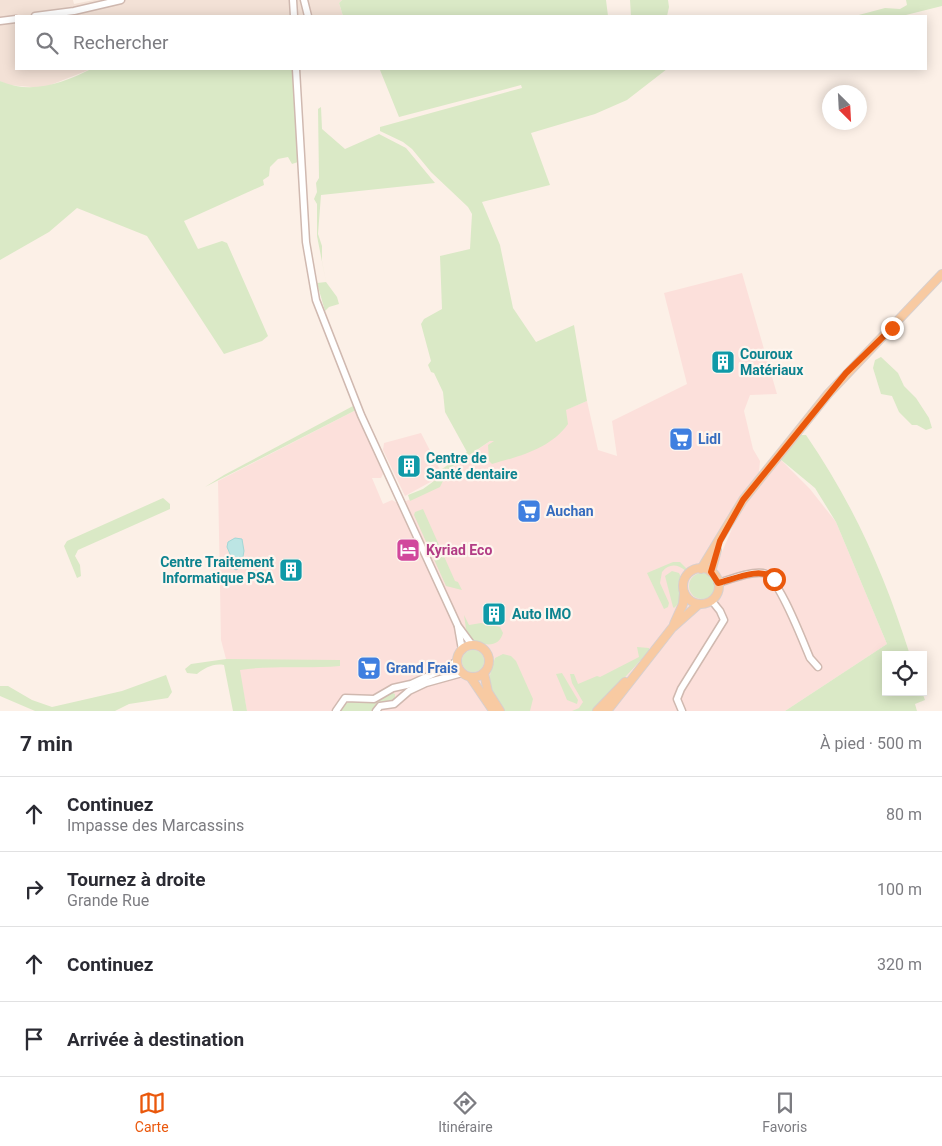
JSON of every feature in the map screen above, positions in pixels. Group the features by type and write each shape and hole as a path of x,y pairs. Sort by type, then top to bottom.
{"main road":[{"path":"701,569 720,541 734,514 846,373 905,315 942,274"},
{"path":"711,572 720,541"},
{"path":"609,709 672,628 699,604 712,601 718,593 718,583 711,572 701,569 693,570 686,577 683,588 683,604 672,628"},
{"path":"684,593 690,600 699,604"},
{"path":"495,711 471,678 462,673 456,661 462,650 472,645 481,647 487,654 489,662 484,673 488,692 500,711"},
{"path":"597,711 642,667"},
{"path":"471,678 484,673"},
{"path":"486,700 489,711"}],"street":[{"path":"43,15 74,11 121,0"},
{"path":"293,0 294,15"},
{"path":"304,0 308,15"},
{"path":"0,21 15,19"},
{"path":"296,70 306,242 316,300 361,415 458,626 472,645"},
{"path":"718,583 762,572 770,574 778,586 810,658 818,666"},
{"path":"682,711 677,700 681,689 724,620 712,601"},
{"path":"458,626 462,650"},
{"path":"336,711 339,704 345,698 374,699 393,688 411,684 442,670 456,661"},
{"path":"376,711 380,706 394,704 409,691 426,683 462,673"}],"shaded area":[{"path":"0,0 73,0 74,4 94,0 342,0 339,3 343,15 15,15 15,70 88,70 43,88 8,85 0,81"},
{"path":"742,273 777,394 750,395 744,411 753,449 760,461 759,472 720,531 705,560 716,566 740,510 780,459 810,489 836,522 887,644 785,711 247,711 239,670 226,659 221,640 218,481 356,410 383,474 381,478 372,478 383,504 392,500 399,504 425,493 434,480 405,496 383,450 384,443 421,433 440,470 436,473 438,477 490,441 587,401 598,450 617,456 612,421 687,384 664,293"}],"green space":[{"path":"342,0 606,0 608,15 343,15 339,3"},
{"path":"630,0 668,0 667,15 631,15"},
{"path":"906,0 942,0 942,6 906,15 859,15 885,8 900,9 907,5"},
{"path":"89,70 292,70 298,162 292,164 288,157 278,159 270,167 269,176 263,180 264,185 184,221 198,249 222,241 227,243 268,336 262,341 224,354 147,236 77,208 49,232 0,260 0,81 23,87 35,87 47,86"},
{"path":"380,70 666,70 627,100 595,114 531,133 550,185 482,202 500,245 513,308 536,342 574,325 587,401 566,410 568,424 561,433 543,446 492,464 489,461 488,445 494,441 490,441 437,477 436,473 467,452 445,412 443,392 428,365 431,361 421,324 424,319 442,309 440,256 470,249 472,214 468,207 431,172 412,149 403,142 380,131 380,127 522,88 521,85 399,117"},
{"path":"321,107 322,129 345,149 379,134 406,148 435,183 321,195 318,234 322,246 322,261 326,282 317,236 317,204 314,199 317,192 316,183 319,178 318,109"},
{"path":"326,282 337,297 339,304 329,307 325,311 317,283"},
{"path":"881,357 898,373 904,386 916,398 929,418 932,428 926,430 917,425 912,425 899,412 892,396 881,394 873,368 875,360"},
{"path":"353,406 356,410 205,487 224,475"},
{"path":"801,435 806,435 839,487 866,540 890,596 909,651 882,651 882,696 924,696 925,700 915,704 917,711 785,711 887,644 836,522 815,488 780,459"},
{"path":"441,476 444,479 440,487 410,501 408,495 423,489"},
{"path":"163,498 170,504 170,509 78,550 75,556 80,565 81,576 77,578 64,546 67,541"},
{"path":"423,509 455,581 458,582 462,590 446,586 414,515 415,512"},
{"path":"673,562 680,562 687,569 686,571 674,565 662,572 660,583 669,603 668,607 664,609 647,573"},
{"path":"672,571 679,573 682,579 681,601 674,608 665,576"},
{"path":"702,573 711,577 715,586 711,595 702,599 693,595 689,586 693,577"},
{"path":"464,615 469,625 481,623 500,627 503,633 501,638 494,644 471,640 466,629"},
{"path":"637,647 649,648 649,651 594,711 572,711 579,708 583,702 572,683 570,674 574,674 578,684 597,676 600,677 639,657"},
{"path":"469,650 477,650 484,657 484,665 477,672 469,672 462,665 462,657"},
{"path":"503,654 511,656 516,661 533,699 530,711 504,711 493,698 489,686 490,674 495,658"},
{"path":"226,659 340,660 340,666 240,670 247,711 233,711 224,665 209,666 197,674 187,673 185,669 191,664"},
{"path":"562,673 578,700 577,704 567,700 556,674"},
{"path":"166,675 172,692 168,698 129,704 115,711 35,711 0,696 0,686 8,686 32,700 52,707 122,691"},
{"path":"391,692 395,694 395,700 380,702 372,711 339,711 347,703 382,700"}],"water":[{"path":"235,538 242,539 244,551 241,567 236,570 229,566 230,554 227,547 228,542"}],"place":[{"name":"Couroux Matériaux","path":"723,362"},
{"name":"Lidl","path":"681,439"},
{"name":"Centre de Santé dentaire","path":"409,466"},
{"name":"Auchan","path":"529,511"},
{"name":"Kyriad Eco","path":"408,550"},
{"name":"Centre Traitement Informatique PSA","path":"291,570"},
{"name":"Auto IMO","path":"494,614"},
{"name":"Grand Frais","path":"369,668"}],"route":[{"path":"774,579 770,574 762,572 718,583 715,575 711,572 720,541 743,500 769,467 846,373 892,328"}]}
